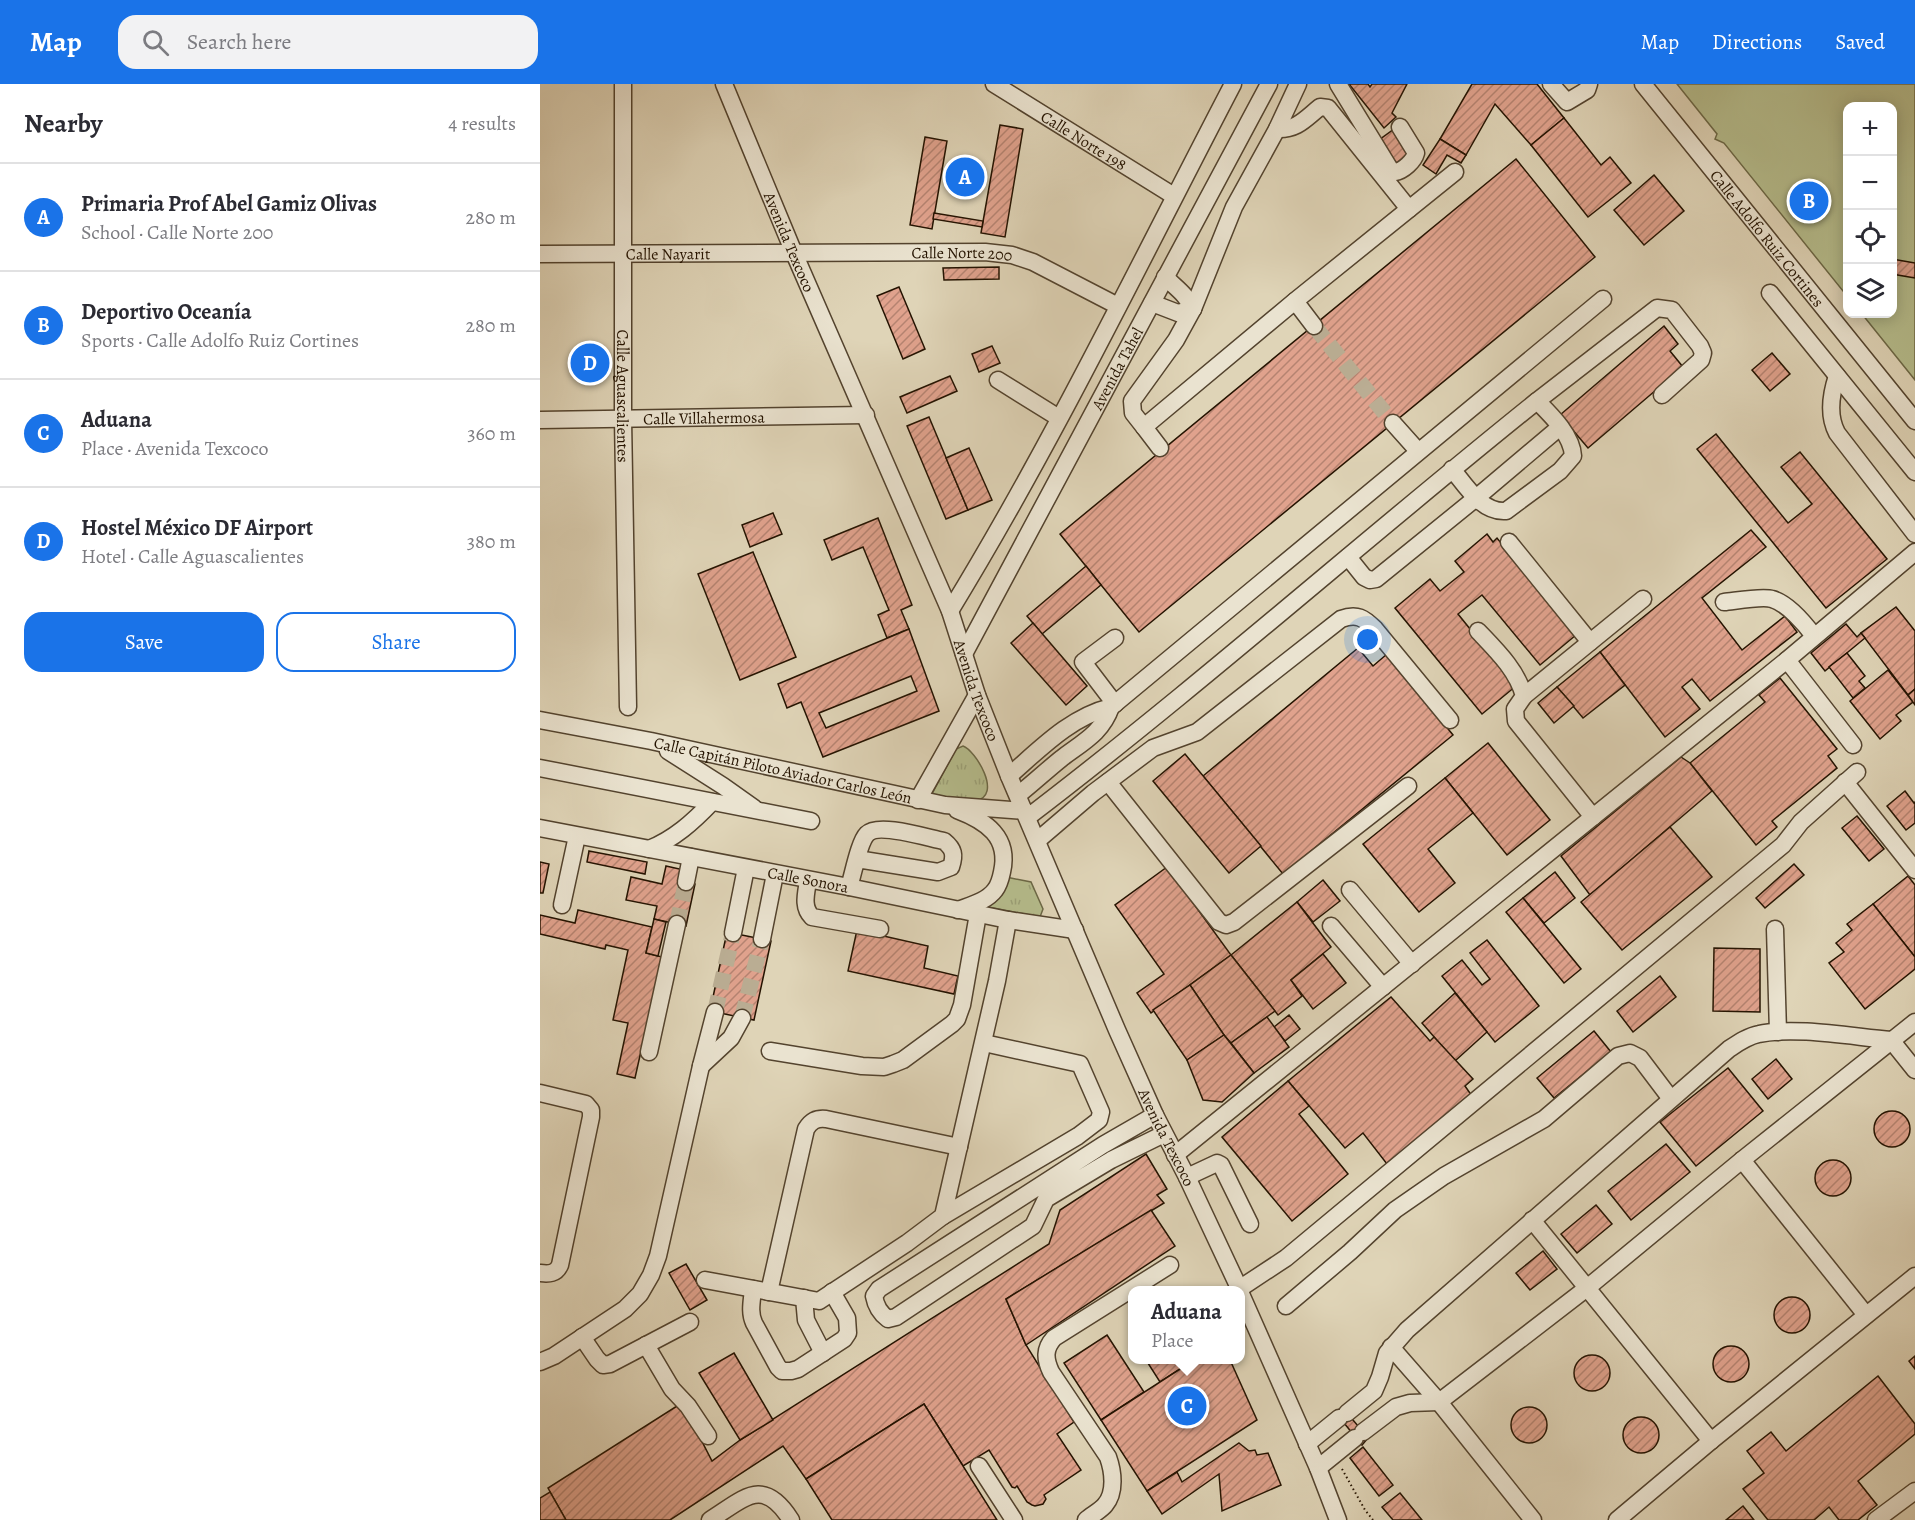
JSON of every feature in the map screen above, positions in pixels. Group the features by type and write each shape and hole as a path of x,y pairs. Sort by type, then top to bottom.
{"street":[{"name":"Calle Aguascalientes","path":"623,84 623,419 628,707"},
{"name":"Avenida Texcoco","path":"724,84 794,253 950,611 977,695 1009,776 1155,1116 1187,1177 1238,1286"},
{"name":"Calle Norte 198","path":"994,84 1174,196"},
{"name":"Avenida Tahel","path":"950,611 1059,418 1233,84"},
{"name":"Avenida Tahel","path":"964,654 1269,84"},
{"path":"1160,448 1133,413 1132,401 1176,340 1193,309 1234,207 1277,129 1298,84"},
{"path":"1338,84 1390,169 1395,172 1400,172 1416,156 1400,127"},
{"path":"1551,84 1567,102 1587,90 1589,84"},
{"name":"Calle Adolfo Ruiz Cortines","path":"1643,84 1915,421"},
{"path":"1277,129 1294,127 1320,108 1328,108 1409,209"},
{"path":"1144,427 1455,172"},
{"name":"Calle Norte 200","path":"794,253 985,252 1012,255 1033,262 1118,306"},
{"name":"Calle Nayarit","path":"540,254 794,253"},
{"path":"1166,277 1179,292 1187,297 1193,309"},
{"path":"1770,293 1915,472"},
{"path":"1009,776 1069,726 1094,711 1113,706 1603,299"},
{"path":"1295,301 1314,326"},
{"path":"1152,303 1178,313 1193,309"},
{"path":"1026,814 1080,777 1452,469 1657,308 1672,310 1703,353 1701,360 1662,395"},
{"path":"1837,376 1832,394 1832,424 1915,534"},
{"path":"998,380 1059,418"},
{"path":"1452,469 1476,498 1497,512 1506,511 1560,471 1573,456 1572,446 1560,427 1537,401"},
{"name":"Calle Villahermosa","path":"540,420 866,416"},
{"path":"1393,423 1418,451"},
{"path":"1348,557 1364,577 1370,580 1376,579 1560,427"},
{"path":"1509,542 1590,642"},
{"path":"1174,1155 1787,660 1915,552"},
{"path":"1724,602 1771,598 1803,622 1814,636"},
{"path":"1593,817 1516,721 1515,709 1524,696 1643,600"},
{"path":"1038,840 1153,748 1197,732 1341,619 1350,615 1364,618 1375,629 1450,720"},
{"path":"1478,631 1521,683 1524,696"},
{"path":"1113,706 1083,662 1115,638"},
{"path":"1787,660 1853,745"},
{"path":"918,800 977,695"},
{"path":"1018,795 1093,735 1107,720 1113,706"},
{"name":"Calle Capitán Piloto Aviador Carlos León","path":"540,720 651,741 918,800 1026,814"},
{"path":"651,741 681,758 757,811"},
{"path":"540,768 811,821"},
{"path":"1245,1287 1286,1258 1784,845 1801,822 1851,777 1915,870"},
{"path":"1108,782 1220,922 1226,925 1234,922 1408,786"},
{"path":"649,849 664,843 694,822 712,802"},
{"path":"945,805 966,813 991,828 999,838 1003,849 1004,865 995,890 978,903 957,910"},
{"name":"Calle Sonora","path":"540,828 1008,920 1075,930"},
{"path":"849,887 857,859 865,836 877,828 944,841 953,852 951,867 938,872 857,859"},
{"path":"562,904 577,836"},
{"path":"686,882 691,857"},
{"path":"733,933 746,868"},
{"path":"762,939 775,874"},
{"path":"808,880 805,904 807,912 812,917 880,929"},
{"path":"1350,890 1412,964"},
{"path":"770,1051 862,1066 884,1067 903,1060 957,1019 962,1005 978,914"},
{"path":"943,1216 984,1043 1008,920"},
{"path":"649,1052 677,924"},
{"path":"1330,926 1383,987"},
{"path":"1776,929 1778,1032"},
{"path":"540,1362 554,1356 625,1309 640,1294 651,1275 658,1256 701,1066 716,1012"},
{"path":"701,1066 731,1038 742,1017"},
{"path":"1318,1468 1396,1407 1410,1403 1439,1402 1587,1288 1915,1022"},
{"path":"1307,1444 1374,1391 1390,1347 1407,1330 1671,1099 1744,1039 1758,1034 1804,1032 1891,1040 1915,1070"},
{"path":"705,1280 819,1300 907,1243 943,1216 1078,1136 1099,1120 1101,1112 1080,1064 984,1043"},
{"path":"1286,1306 1395,1210 1444,1176 1544,1119 1618,1056 1630,1053 1640,1058 1671,1099"},
{"path":"540,1093 586,1104 591,1110 591,1117 560,1265 552,1273 540,1273"},
{"path":"1042,1193 1033,1226 896,1317 888,1318 881,1314 875,1305 874,1296 879,1289 1042,1193 1107,1152 1155,1116"},
{"path":"832,1292 847,1318 848,1333 838,1344 798,1369 782,1371 751,1317 761,1290 806,1129 810,1123 814,1120 826,1119 959,1147"},
{"path":"1107,1152 1164,1134"},
{"path":"1742,1160 1866,1314"},
{"path":"1187,1177 1217,1163 1221,1165 1250,1224"},
{"path":"1532,1220 1712,1441"},
{"path":"1137,1286 1170,1265"},
{"path":"1617,1520 1915,1276"},
{"path":"1086,1520 1106,1504 1111,1492 1111,1467 1108,1457 1051,1372 1046,1353 1048,1344 1054,1338 1128,1291"},
{"path":"804,1299 806,1320 823,1353"},
{"name":"Avenida Texcoco","path":"1245,1302 1318,1468 1338,1520"},
{"path":"582,1337 603,1365 610,1364 690,1322"},
{"path":"646,1345 672,1389 688,1406 708,1436"},
{"path":"1390,1347 1439,1402 1533,1520"},
{"path":"979,1466 1014,1520"},
{"path":"1876,1520 1915,1491"},
{"path":"710,1520 745,1498 766,1495 776,1500 791,1520"}],"path":[{"path":"1334,1455 1373,1520"}],"green space":[{"path":"1677,84 1915,84 1915,380 1865,318 1897,318 1897,102 1843,102 1843,291 1724,143 1715,139 1717,134"},
{"path":"963,746 980,764 987,782 987,791 983,797 975,801 932,794 956,749"},
{"path":"1006,877 1031,882 1043,909 1040,917 988,907"}],"building":[{"path":"1349,84 1368,84 1370,87 1372,84 1407,84 1392,113 1396,117 1384,128"},
{"path":"1472,84 1537,84 1564,118 1531,145 1495,104 1466,155 1440,139"},
{"path":"1564,118 1601,165 1610,157 1631,183 1588,217 1531,145"},
{"path":"1000,125 1023,129 1005,237 981,233"},
{"path":"1394,129 1413,155 1398,166 1379,140"},
{"path":"925,137 947,141 932,229 910,225"},
{"path":"1440,139 1466,155 1461,163 1447,155 1436,174 1423,165"},
{"path":"1516,159 1595,257 1139,632 1060,534"},
{"path":"1654,175 1684,211 1644,245 1614,210"},
{"path":"934,213 983,221 982,227 933,219"},
{"path":"1897,260 1915,263 1915,278 1897,275"},
{"path":"999,267 999,279 944,280 943,268"},
{"path":"899,287 925,349 903,359 877,296"},
{"path":"1664,326 1678,344 1670,351 1683,367 1588,448 1560,415"},
{"path":"992,346 1000,363 979,372 972,354"},
{"path":"1772,353 1790,374 1770,391 1752,370"},
{"path":"950,376 957,391 907,413 900,397"},
{"path":"929,417 968,510 946,519 907,426"},
{"path":"1716,434 1788,523 1812,504 1781,467 1800,452 1887,559 1826,608 1697,449"},
{"path":"969,448 992,500 968,510 946,458"},
{"path":"773,513 782,534 750,547 742,525"},
{"path":"878,518 912,605 901,610 909,629 887,638 878,615 889,610 863,547 832,560 824,540"},
{"path":"1751,530 1766,547 1702,598 1742,650 1785,616 1797,632 1710,701 1692,679 1682,687 1700,709 1665,737 1600,652"},
{"path":"1487,534 1493,542 1497,538 1576,635 1540,665 1482,595 1458,614 1516,686 1482,714 1395,608 1430,579 1440,591 1464,572 1455,561"},
{"path":"753,552 796,657 740,680 698,574"},
{"path":"1086,566 1101,585 1042,634 1027,616"},
{"path":"1896,607 1915,631 1915,689 1908,695 1861,633"},
{"path":"1033,623 1087,686 1066,705 1011,643"},
{"path":"1846,624 1857,637 1861,633 1865,638 1825,671 1811,653"},
{"path":"909,629 939,711 823,757 801,702 787,708 778,684","holes":["911,676 917,691 826,728 819,713"]},
{"path":"1358,648 1373,666 1387,654 1453,735 1283,874 1203,776"},
{"path":"1600,652 1625,685 1583,718 1557,687"},
{"path":"1847,653 1865,676 1859,681 1865,688 1853,698 1829,667"},
{"path":"1888,670 1913,702 1896,715 1901,721 1880,739 1850,701"},
{"path":"1780,678 1837,749 1828,756 1837,768 1772,821 1777,827 1756,845 1690,763 1765,702 1759,695"},
{"path":"1557,687 1574,706 1554,723 1538,703"},
{"path":"1915,689 1915,705 1908,695"},
{"path":"1488,743 1550,820 1507,855 1445,778"},
{"path":"1185,754 1261,846 1229,873 1153,781"},
{"path":"1681,757 1690,763 1712,791 1590,895 1561,856"},
{"path":"1445,778 1473,813 1428,849 1455,883 1419,912 1363,844"},
{"path":"1905,791 1915,802 1915,823 1906,830 1887,806"},
{"path":"1857,816 1884,849 1869,861 1842,828"},
{"path":"1670,827 1712,877 1622,950 1581,902"},
{"path":"589,851 647,862 645,874 587,862"},
{"path":"540,862 549,864 543,893 540,893"},
{"path":"1794,864 1804,875 1765,908 1756,898"},
{"path":"666,866 684,870 682,881 695,884 686,926 654,919 657,906 626,900 631,877 662,884"},
{"path":"1167,867 1231,955 1151,1013 1137,993 1164,974 1115,905"},
{"path":"1555,872 1575,898 1544,923 1523,898"},
{"path":"1908,876 1915,885 1915,957 1873,904"},
{"path":"1323,880 1340,901 1313,922 1297,902"},
{"path":"1523,898 1581,969 1564,983 1506,912"},
{"path":"1297,902 1331,947 1291,980 1302,996 1278,1015 1231,955"},
{"path":"1873,904 1915,957 1915,969 1865,1009 1829,963 1844,952 1836,943 1852,930 1847,924"},
{"path":"578,910 652,927 646,953 662,957 635,1078 617,1074 628,1023 613,1020 628,950 606,945 605,949 540,934 540,915 575,923"},
{"path":"654,919 666,922 658,956 646,953"},
{"path":"857,930 928,946 924,968 958,976 954,994 848,971"},
{"path":"727,932 771,941 754,1020 710,1011"},
{"path":"1487,940 1539,1006 1495,1042 1442,976 1462,960 1482,985 1490,979 1470,953"},
{"path":"1714,948 1760,949 1760,1012 1713,1011"},
{"path":"1323,954 1346,983 1313,1009 1291,980"},
{"path":"1231,955 1275,1011 1231,1043 1190,985"},
{"path":"1660,976 1676,997 1633,1032 1617,1011"},
{"path":"1190,985 1224,1035 1187,1060 1153,1010"},
{"path":"1455,993 1487,1032 1455,1061 1422,1023"},
{"path":"1391,997 1430,1041 1434,1037 1473,1079 1465,1086 1472,1096 1387,1164 1363,1133 1345,1148 1288,1081"},
{"path":"1289,1015 1300,1029 1285,1041 1274,1027"},
{"path":"1267,1017 1289,1047 1254,1073 1231,1043"},
{"path":"1594,1031 1611,1052 1554,1098 1537,1078"},
{"path":"1224,1035 1254,1073 1222,1102 1203,1100 1187,1060"},
{"path":"1776,1059 1792,1079 1768,1099 1752,1079"},
{"path":"1728,1068 1763,1111 1696,1166 1660,1122"},
{"path":"1288,1081 1309,1106 1299,1114 1348,1174 1292,1221 1222,1137"},
{"path":"1892,1111 1905,1116 1910,1129 1905,1142 1892,1147 1879,1142 1874,1129 1879,1116"},
{"path":"1666,1144 1690,1172 1631,1220 1608,1191"},
{"path":"1146,1154 1167,1189 1157,1195 1164,1203 1006,1299 1026,1345 1074,1422 1057,1434 1081,1470 1044,1495 1046,1499 1043,1504 1032,1505 1027,1502 1017,1486 1012,1487 989,1450 963,1466 924,1404 806,1479 783,1446 670,1520 566,1520 548,1488 677,1406 692,1422 712,1461 740,1440 1049,1244 1060,1210"},
{"path":"1833,1160 1846,1165 1851,1178 1846,1191 1833,1196 1820,1191 1815,1178 1820,1165"},
{"path":"1596,1205 1612,1224 1577,1253 1561,1234"},
{"path":"1151,1210 1175,1246 1026,1345 1006,1299"},
{"path":"1543,1251 1557,1269 1530,1290 1516,1273"},
{"path":"686,1264 707,1300 690,1310 669,1273"},
{"path":"1792,1297 1805,1302 1810,1315 1805,1328 1792,1333 1779,1328 1774,1315 1779,1302"},
{"path":"1107,1335 1144,1392 1101,1420 1064,1363"},
{"path":"1731,1346 1744,1351 1749,1364 1744,1377 1731,1382 1718,1377 1713,1364 1718,1351"},
{"path":"734,1353 773,1420 740,1440 699,1373"},
{"path":"1592,1355 1605,1360 1610,1373 1605,1386 1592,1391 1579,1386 1574,1373 1579,1360"},
{"path":"1915,1356 1915,1369 1909,1361"},
{"path":"1149,1364 1188,1364 1160,1382"},
{"path":"1188,1364 1232,1364 1257,1420 1147,1491 1101,1420"},
{"path":"1878,1376 1915,1424 1915,1434 1858,1481 1877,1505 1858,1520 1839,1520 1829,1507 1814,1520 1768,1520 1743,1489 1764,1473 1747,1451 1771,1432 1786,1451"},
{"path":"924,1404 997,1520 832,1520 806,1479"},
{"path":"1529,1407 1542,1412 1547,1425 1542,1438 1529,1443 1516,1438 1511,1425 1516,1412"},
{"path":"1343,1408 1368,1438 1362,1445 1335,1412"},
{"path":"1641,1417 1654,1422 1659,1435 1654,1448 1641,1453 1628,1448 1623,1435 1628,1422"},
{"path":"1239,1443 1249,1451 1255,1450 1257,1455 1268,1453 1281,1485 1222,1511 1219,1474 1162,1514 1147,1491 1177,1472 1182,1482"},
{"path":"1363,1447 1393,1485 1379,1496 1350,1458"},
{"path":"550,1492 566,1520 540,1520 540,1498"},
{"path":"1400,1493 1422,1520 1393,1520 1382,1507"},
{"path":"1743,1506 1754,1520 1726,1520"}],"tunnel":[{"path":"1314,326 1393,423"},
{"path":"677,924 686,882"},
{"path":"715,1012 733,933"},
{"path":"742,1018 762,939"}],"place":[{"name":"Primaria Prof Abel Gamiz Olivas","path":"965,177"},
{"name":"Deportivo Oceanía","path":"1809,201"},
{"name":"Hostel México DF Airport","path":"590,363"},
{"name":"Aduana","path":"1187,1406"}]}
